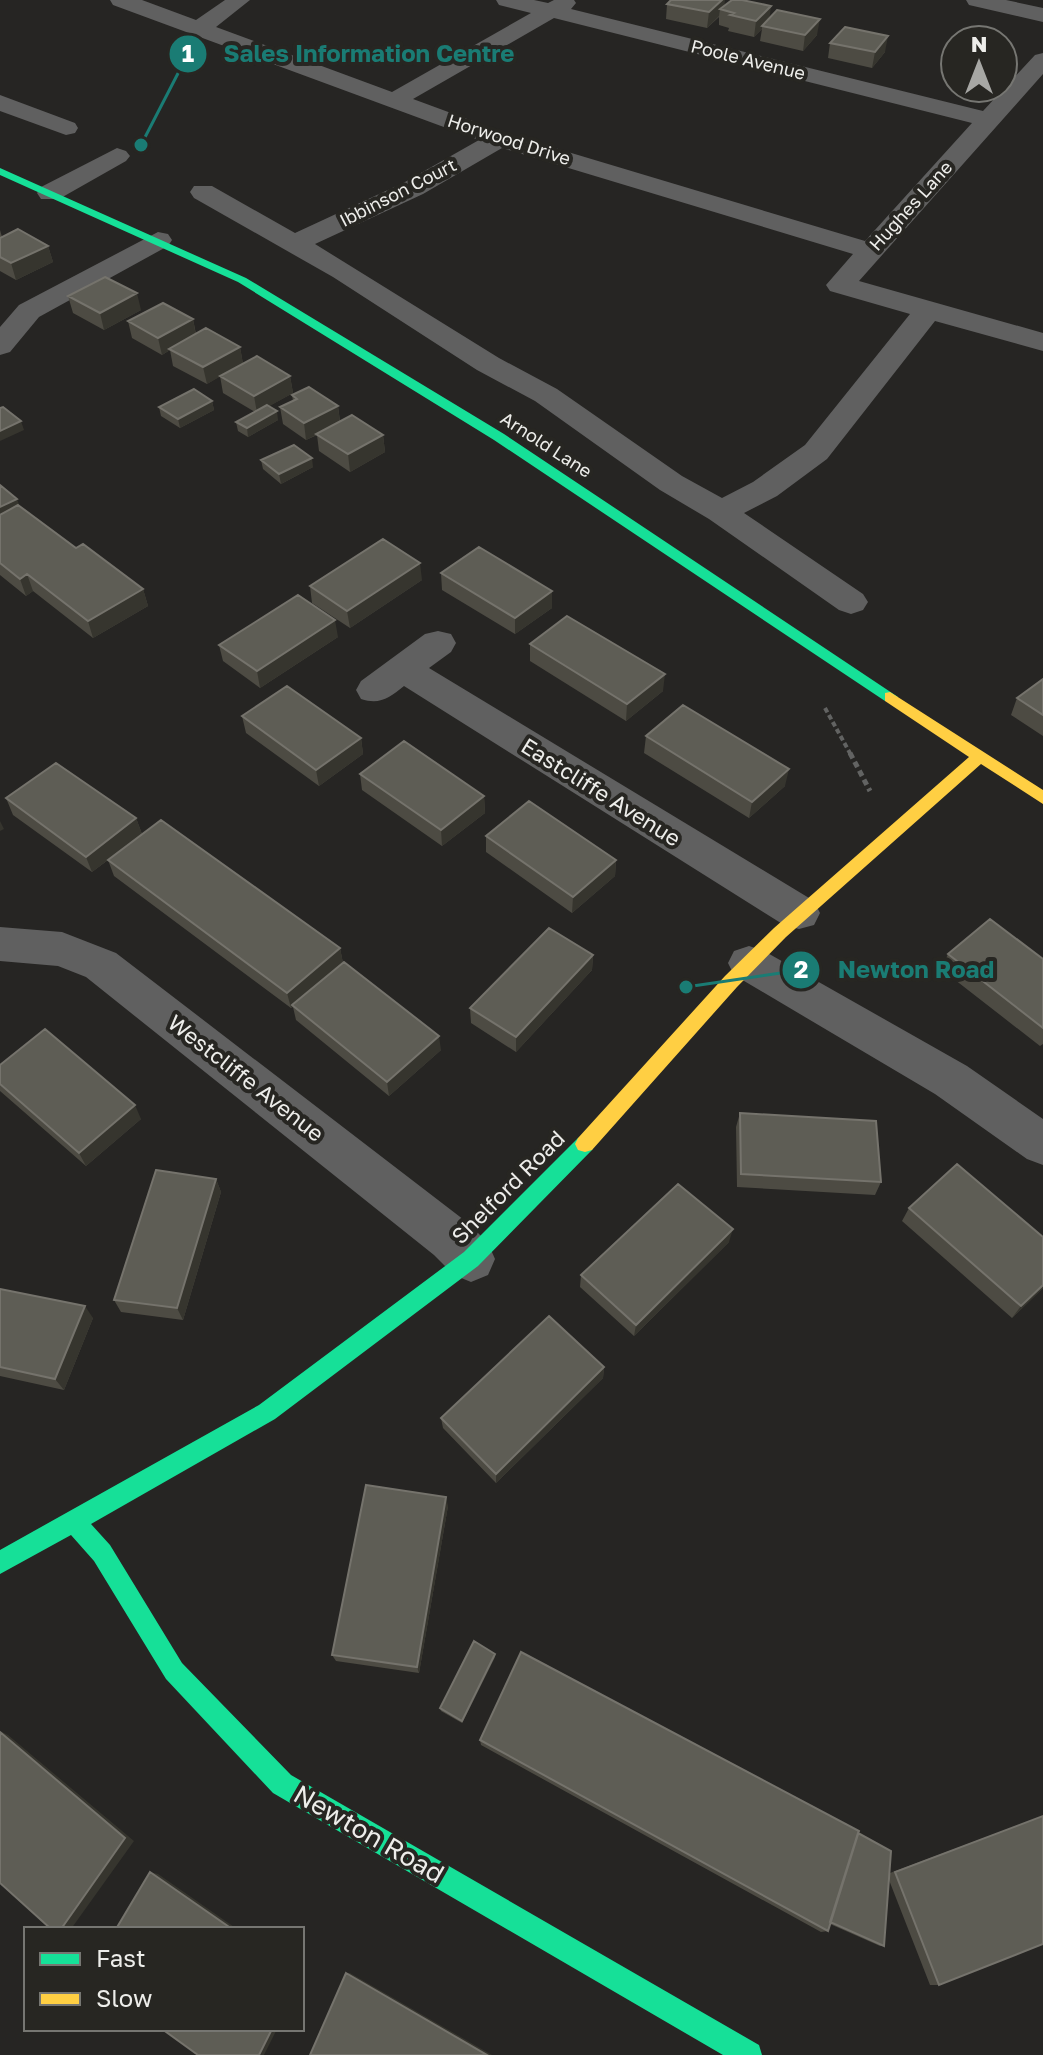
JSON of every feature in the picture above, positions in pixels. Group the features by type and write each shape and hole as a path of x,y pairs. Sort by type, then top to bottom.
{"street":[{"name":"Horwood Drive","path":"121,0 499,139 871,251"},
{"path":"199,29 239,0"},
{"name":"Poole Avenue","path":"507,0 562,6 989,120"},
{"path":"977,0 1043,15"},
{"path":"393,101 562,6"},
{"name":"Hughes Lane","path":"928,310 840,285 1043,60"},
{"path":"0,102 66,128"},
{"name":"Ibbinson Court","path":"295,243 414,188 499,139"},
{"path":"50,193 129,161 90,142"},
{"name":"Arnold Lane","path":"0,171 242,280 499,437 1043,798"},
{"path":"203,192 295,243 488,364 546,395 671,483 721,512 851,602"},
{"path":"0,346 29,311 158,240"},
{"path":"721,512 765,489 816,452 928,310 1043,342"},
{"name":"Eastcliffe Avenue","path":"438,643 389,679 799,913"},
{"name":"Shelford Road","path":"0,1563 267,1412 471,1259 633,1096 749,963 799,913 979,757"},
{"name":"Westcliffe Avenue","path":"0,944 62,949 101,965 451,1239 471,1259"},
{"path":"749,963 951,1080 1043,1145"},
{"name":"Newton Road","path":"72,1520 102,1553 174,1671 282,1784 749,2055"}],"path":[{"path":"820,650 808,678 872,794"}],"building":[{"path":"671,0 722,0 709,12 667,4"},
{"path":"732,0 771,6 756,21 730,15 734,13 720,9"},
{"path":"777,10 820,19 805,35 762,26"},
{"path":"845,27 888,36 875,52 830,43"},
{"path":"18,229 48,246 11,263 0,257 0,238"},
{"path":"105,277 137,293 100,313 68,296"},
{"path":"163,303 193,319 158,338 128,321"},
{"path":"206,328 240,347 203,367 169,349"},
{"path":"257,356 290,376 254,396 220,376"},
{"path":"309,387 338,406 304,423 280,407 297,399 292,395"},
{"path":"194,389 212,401 178,419 159,407"},
{"path":"267,405 277,411 247,428 236,422"},
{"path":"3,407 21,421 0,431 0,408"},
{"path":"352,415 383,435 348,454 316,434"},
{"path":"294,445 312,458 279,474 261,460"},
{"path":"0,485 17,499 0,507"},
{"path":"18,505 76,548 83,544 143,589 88,621 27,574 20,579 0,563 0,515"},
{"path":"383,539 420,563 347,611 310,586"},
{"path":"479,547 552,591 515,618 441,573"},
{"path":"298,595 335,620 257,671 219,645"},
{"path":"567,616 665,674 627,704 530,644"},
{"path":"1043,679 1043,715 1017,698"},
{"path":"287,686 361,738 316,770 242,716"},
{"path":"683,705 789,769 752,802 646,736"},
{"path":"404,741 484,796 441,830 360,774"},
{"path":"56,763 136,818 86,857 6,798"},
{"path":"529,801 616,860 573,897 486,836"},
{"path":"161,820 340,948 287,993 108,860"},
{"path":"990,919 1043,959 1043,1028 948,954"},
{"path":"549,928 593,955 516,1037 470,1008"},
{"path":"344,962 439,1036 387,1082 292,1005"},
{"path":"45,1029 135,1105 79,1153 0,1084 0,1065"},
{"path":"740,1113 876,1121 881,1182 741,1174"},
{"path":"957,1164 1043,1237 1043,1285 1021,1306 909,1208"},
{"path":"156,1170 216,1179 177,1308 114,1300"},
{"path":"678,1184 733,1229 636,1325 581,1275"},
{"path":"0,1289 85,1306 55,1379 0,1367"},
{"path":"549,1316 604,1367 496,1474 441,1418"},
{"path":"366,1485 446,1497 417,1667 332,1655"},
{"path":"474,1641 495,1654 462,1721 440,1708"},
{"path":"521,1652 859,1831 828,1931 480,1740"},
{"path":"0,1732 125,1838 62,1927 49,1927 0,1883"},
{"path":"1043,1816 1043,1944 939,1985 895,1872"},
{"path":"858,1833 891,1851 884,1946 830,1922"},
{"path":"150,1872 229,1927 117,1927"},
{"path":"346,1973 487,2055 310,2055"},
{"path":"165,2031 271,2031 259,2055 198,2055"}],"traffic: fast":[{"path":"0,171 242,280 499,437 890,697"},
{"path":"0,1563 267,1412 471,1259 585,1144"},
{"path":"72,1520 102,1553 174,1671 282,1784 749,2055"}],"traffic: slow":[{"path":"890,697 1043,798"},
{"path":"585,1144 731,981 780,932 979,757"}],"place":[{"name":"Sales Information Centre","path":"141,145"},
{"name":"Newton Road","path":"686,987"}]}
